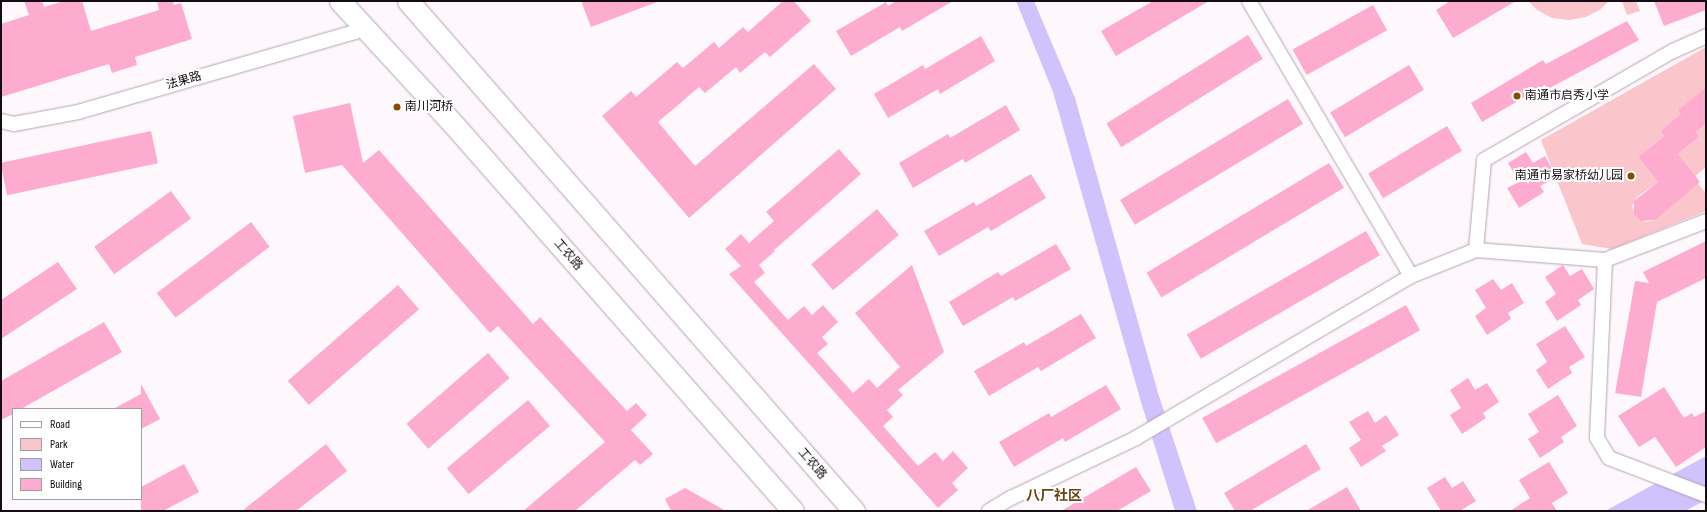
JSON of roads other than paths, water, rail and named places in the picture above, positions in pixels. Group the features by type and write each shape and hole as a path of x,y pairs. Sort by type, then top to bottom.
{"main road":[{"name":"工农路","path":"340,1 455,126 793,511"},
{"name":"工农路","path":"408,1 854,511"}],"street":[{"path":"1249,1 1411,276"},
{"name":"法果路","path":"1,121 14,124 78,112 365,29"},
{"path":"1476,250 1484,160 1673,51 1706,36"},
{"path":"989,511 1011,498 1142,434 1411,276 1476,250 1605,260 1706,221"},
{"path":"1605,260 1597,438 1609,458 1706,495"}],"water":[{"path":"1016,1 1034,1 1075,98 1158,393 1197,511 1175,511 1141,402 1053,92"},
{"path":"1706,456 1706,500 1685,511 1605,511"}],"place":[{"name":"南通市启秀小学","path":"1517,96"},
{"name":"南川河桥","path":"397,107"},
{"name":"南通市易家桥幼儿园","path":"1631,176"}],"district":[{"name":"八厂社区","path":"1054,496"}]}
